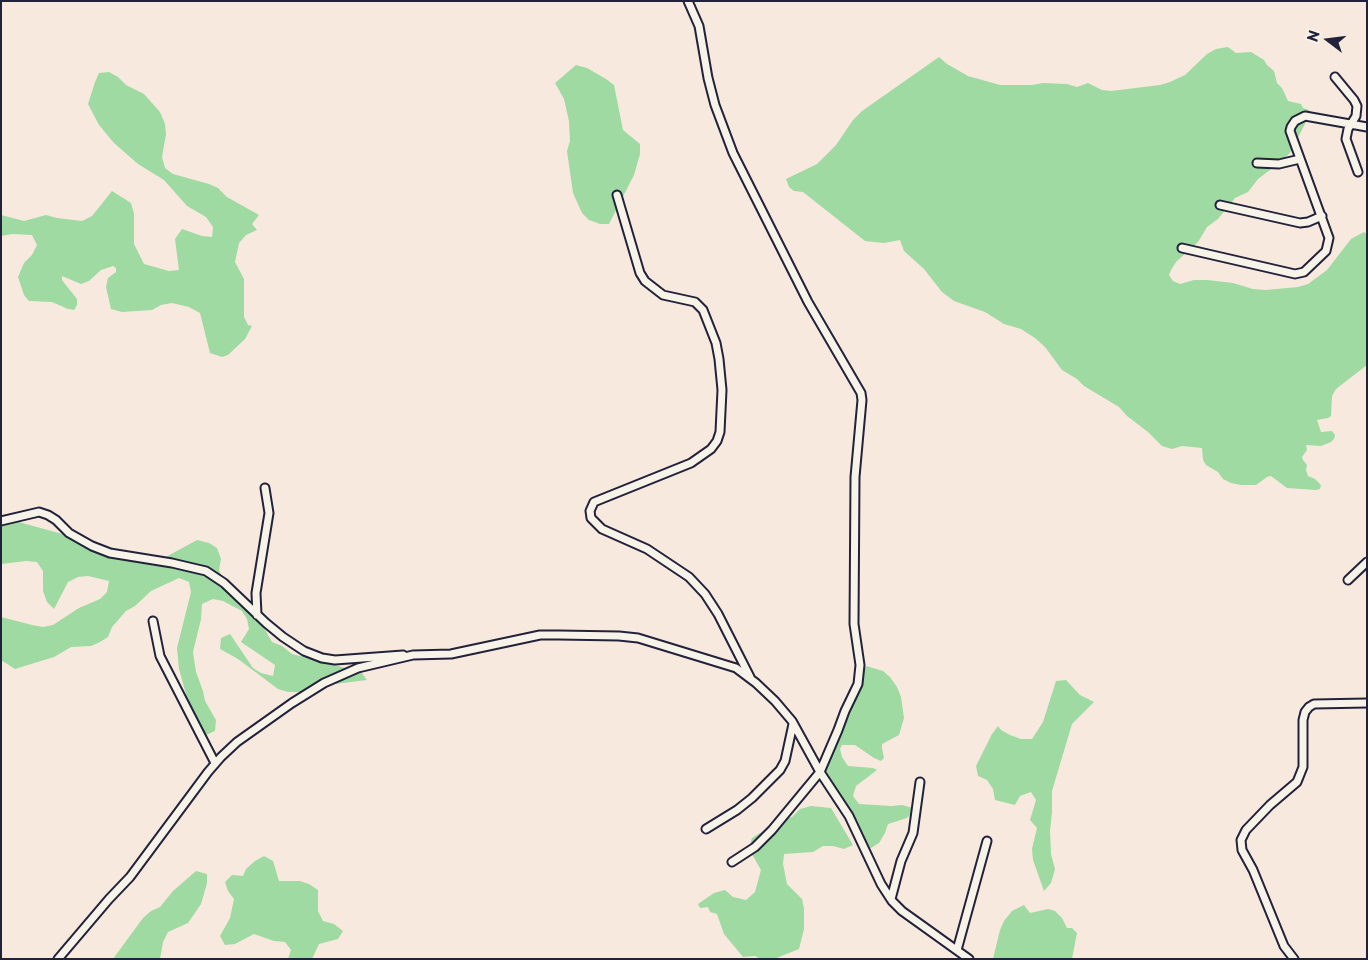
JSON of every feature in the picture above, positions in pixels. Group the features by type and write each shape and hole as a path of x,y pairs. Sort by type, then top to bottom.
{"street":[{"path":"688,1 699,26 708,78 715,105 733,152 808,302 860,393 862,400 855,477 854,624 860,665 858,684 844,711 820,772 772,830 754,847 732,862"},
{"path":"1335,77 1356,103 1356,113 1348,129 1346,139 1358,172"},
{"path":"1182,248 1295,274 1301,273 1326,251 1328,247 1328,234 1290,131 1293,124 1298,118 1309,116 1367,127"},
{"path":"1257,163 1279,164 1300,159"},
{"path":"617,195 640,273 645,281 663,295 695,302 703,310 716,343 719,359 722,390 720,432 717,441 711,449 691,463 594,502 590,511 591,518 602,529 647,549 689,577 705,594 718,614 751,680"},
{"path":"1220,205 1300,223 1322,216"},
{"path":"257,615 256,593 269,513 265,488"},
{"path":"1,521 39,512 48,515 69,533 92,546 110,553 172,563 206,571 224,583 283,637 304,651 322,658 335,660 392,655 451,654 540,635 619,636 638,638 736,668 775,701 793,724 820,772 849,816 881,884 891,899 902,911 969,959"},
{"path":"1348,580 1367,562"},
{"path":"153,621 160,656 215,763"},
{"path":"58,959 130,877 215,763 236,742 324,683 358,668 413,655"},
{"path":"1294,959 1284,946 1253,870 1242,850 1241,840 1246,830 1270,805 1297,782 1303,767 1303,720 1305,712 1314,704 1367,703"},
{"path":"706,829 737,810 780,770 785,761 793,724"},
{"path":"891,899 902,861 913,833 920,782"},
{"path":"956,950 987,841"}],"green space":[{"path":"1228,47 1236,53 1251,52 1264,60 1274,71 1277,83 1282,88 1288,101 1301,104 1303,108 1309,110 1312,114 1290,153 1258,179 1248,192 1235,198 1218,219 1207,227 1198,242 1176,262 1169,275 1173,281 1180,284 1194,280 1207,280 1266,290 1298,287 1308,284 1327,270 1351,239 1364,232 1367,234 1367,365 1336,389 1332,396 1331,416 1317,420 1321,432 1332,431 1335,435 1334,439 1321,446 1306,445 1307,450 1302,457 1307,465 1306,470 1308,476 1315,479 1321,485 1320,489 1287,488 1271,476 1256,485 1231,483 1206,465 1203,460 1202,448 1182,446 1172,449 1162,446 1119,407 1062,370 1045,347 1035,338 1021,329 1004,324 985,312 954,301 942,292 924,269 904,251 900,240 884,243 865,241 803,192 794,191 789,187 786,179 817,164 836,145 853,120 862,111 939,57 968,76 1000,85 1043,83 1067,84 1077,87 1088,83 1102,90 1111,91 1170,82 1185,75 1207,54 1216,49"},
{"path":"576,65 587,68 614,85 623,130 640,144 640,154 634,175 609,224 600,224 589,220 582,213 573,193 567,151 570,141 569,121 564,99 555,83"},
{"path":"109,72 126,85 144,94 160,112 165,124 166,134 162,157 165,168 173,174 218,188 227,197 259,215 252,224 257,230 246,235 239,243 235,262 244,279 244,317 248,325 252,326 245,339 228,355 222,357 210,353 200,313 189,307 172,303 161,305 152,310 122,312 111,309 106,287 108,278 116,272 116,268 113,266 101,270 89,281 81,284 62,276 62,280 77,299 77,305 74,310 52,302 29,301 24,295 18,277 24,263 32,255 37,245 32,235 12,234 1,236 1,215 24,221 46,215 82,221 92,216 112,191 131,203 134,214 134,244 144,264 169,271 179,270 175,239 182,229 202,236 212,237 213,227 206,217 187,206 164,180 138,164 114,143 99,125 88,104 99,73"},
{"path":"15,521 77,538 109,552 153,564 197,540 209,543 217,548 221,559 219,570 223,579 247,598 272,642 282,646 292,654 361,672 367,680 327,685 301,692 288,692 278,689 238,659 220,649 221,638 230,634 253,668 261,673 273,676 275,665 241,642 249,629 247,619 242,611 223,601 213,599 202,604 201,619 193,652 196,672 205,701 216,720 215,731 206,735 195,732 190,722 188,701 179,669 177,648 191,592 189,582 179,578 151,591 135,606 126,611 112,627 108,637 100,642 91,646 71,647 54,657 15,669 1,660 1,617 43,627 53,625 79,608 100,599 107,592 109,581 88,576 78,577 68,582 54,609 47,602 43,591 43,571 37,562 26,561 1,564 1,523"},
{"path":"866,666 883,671 890,677 901,697 904,718 899,735 882,744 884,758 881,761 855,745 842,745 840,749 842,757 848,766 877,770 856,786 853,796 859,804 902,805 913,808 907,818 888,824 879,843 871,848 864,847 812,760 818,760 832,742"},
{"path":"1066,680 1080,695 1094,702 1072,724 1052,791 1050,831 1051,854 1055,869 1051,883 1044,891 1033,860 1032,849 1037,828 1030,820 1036,800 1031,792 1020,796 1015,805 995,800 993,789 987,780 978,776 976,766 998,726 1010,735 1021,739 1032,739 1043,722 1056,681"},
{"path":"811,806 831,808 853,845 844,849 823,846 813,852 784,854 783,864 787,884 802,899 804,909 804,929 799,949 774,959 761,959 755,956 743,957 724,934 717,914 710,912 708,907 700,908 698,904 714,893 725,890 733,897 746,900 755,892 761,870 749,849 752,838 781,820 792,817 800,809"},
{"path":"264,856 273,861 279,881 300,881 318,890 318,911 323,921 334,924 343,931 338,939 319,944 312,959 288,959 291,950 285,942 274,941 254,934 235,944 225,945 220,936 230,918 234,899 228,891 225,882 232,875 243,876 246,869"},
{"path":"196,871 207,874 207,883 201,904 188,923 168,932 163,942 160,959 113,959 143,918 151,911 160,907 173,891"},
{"path":"1024,905 1030,913 1048,909 1055,911 1062,918 1067,928 1072,928 1077,933 1072,959 993,959 1004,921 1012,911"}]}
